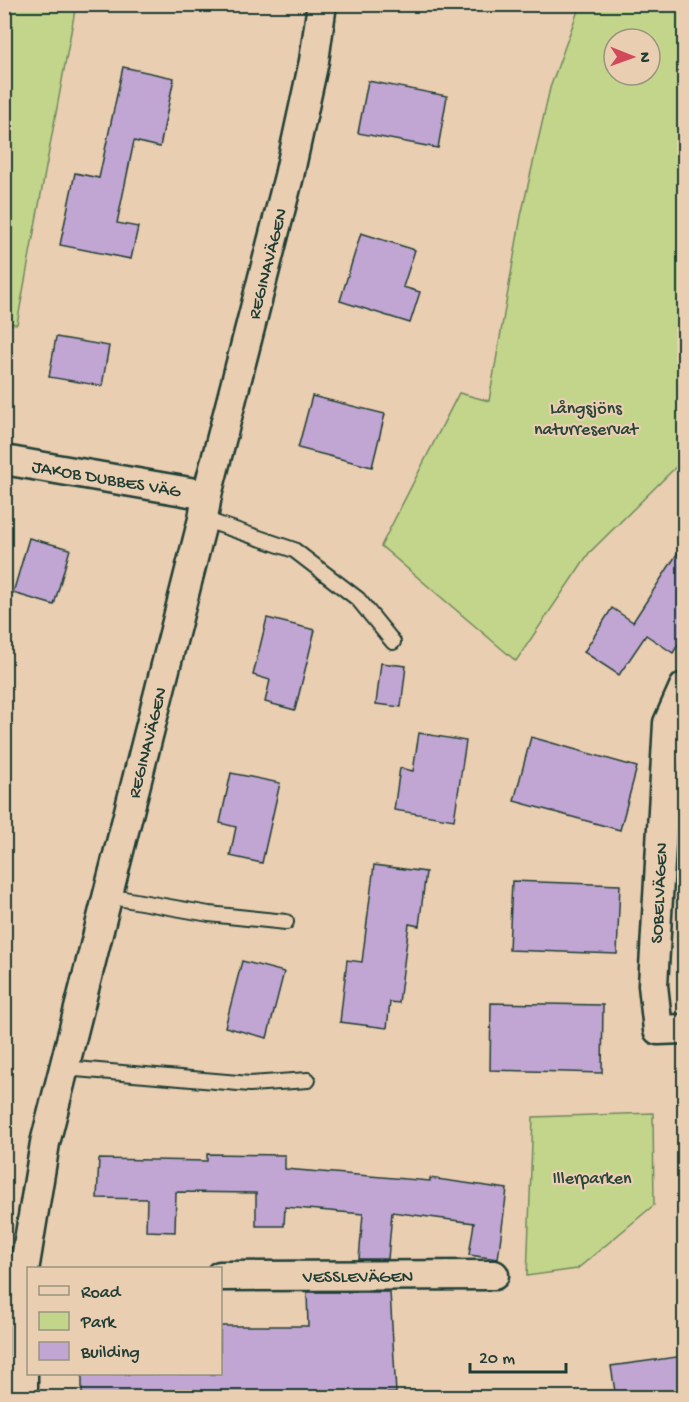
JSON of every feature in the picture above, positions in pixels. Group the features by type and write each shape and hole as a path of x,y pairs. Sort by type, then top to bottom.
{"street":[{"name":"REGINAVÄGEN","path":"27,1267 45,1143 289,176 314,61 322,4"},
{"name":"JAKOB DUBBES VÄG","path":"4,460 205,507"},
{"name":"SOBELVÄGEN","path":"671,1030 653,985 668,723 684,687"},
{"name":"VESSLEVÄGEN","path":"222,1276 494,1275"},
{"name":"REGINAVÄGEN","path":"22,1398 26,1277"}],"lane":[{"path":"205,507 294,549 357,599 393,642"},
{"path":"107,896 209,914 286,922"},
{"path":"64,1068 250,1084 308,1080"}],"green space":[{"path":"5,4 76,5 17,324 4,323"},
{"name":"Långsjöns naturreservat","path":"580,5 684,5 684,459 589,553 516,661 381,546 459,393 489,401 521,216 550,88"},
{"name":"Illerparken","path":"653,1113 654,1205 577,1269 527,1276 533,1117"}],"building":[{"path":"123,67 174,78 160,147 134,141 117,223 138,227 131,259 60,245 75,173 99,178"},
{"path":"368,81 447,96 438,148 358,133"},
{"path":"361,233 415,250 403,287 420,292 410,323 340,301"},
{"path":"56,337 109,346 102,386 49,377"},
{"path":"312,396 385,414 372,467 298,448"},
{"path":"29,538 70,549 54,605 13,593"},
{"path":"684,543 684,635 673,653 646,635 619,675 584,652 612,608 633,622"},
{"path":"267,618 315,630 295,710 265,702 270,680 253,675"},
{"path":"381,663 406,666 401,707 376,704"},
{"path":"419,733 466,741 454,820 394,810 400,768 413,771"},
{"path":"531,737 637,767 620,830 514,801"},
{"path":"231,773 280,783 262,863 230,856 236,827 220,823"},
{"path":"374,865 426,872 419,926 409,924 399,1003 390,1002 387,1028 340,1022 347,960 362,962"},
{"path":"512,881 620,885 617,954 509,950"},
{"path":"242,961 284,972 267,1038 225,1027"},
{"path":"491,1003 603,1005 602,1073 490,1070"},
{"path":"207,1154 285,1155 285,1169 430,1181 430,1178 507,1189 498,1259 469,1255 474,1223 392,1212 388,1259 359,1259 363,1214 285,1207 284,1226 256,1226 256,1193 176,1192 175,1232 146,1231 147,1199 97,1198 99,1159 207,1161"},
{"path":"307,1292 390,1292 396,1393 353,1395 353,1398 82,1398 82,1375 222,1375 222,1326 308,1326"},
{"path":"684,1356 684,1398 616,1398 611,1366"}]}
